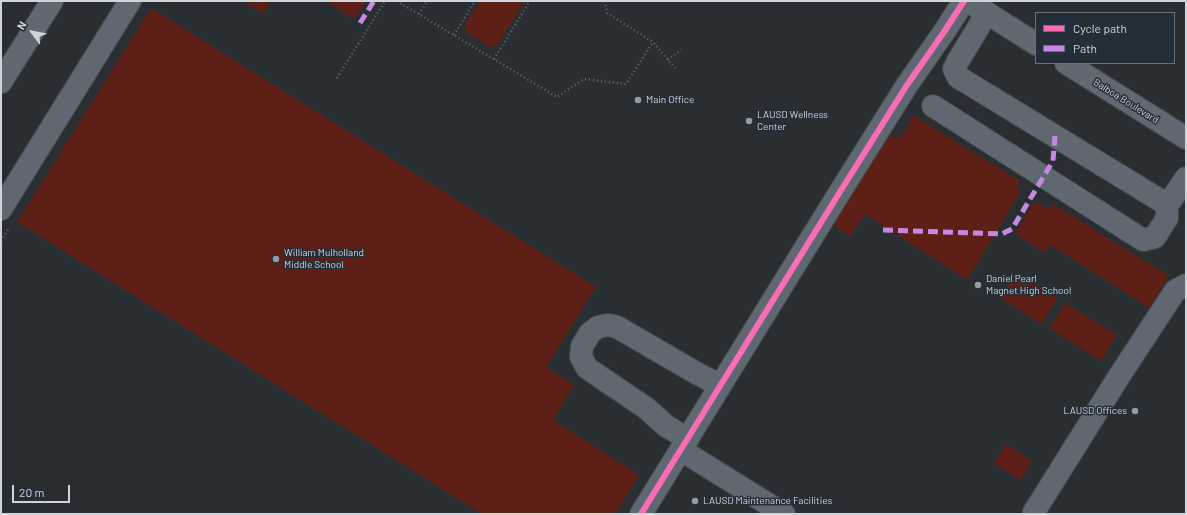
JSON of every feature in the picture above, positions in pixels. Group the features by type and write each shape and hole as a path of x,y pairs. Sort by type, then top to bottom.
{"main road":[{"path":"1,82 52,1"},
{"path":"968,1 1035,43"},
{"name":"Balboa Boulevard","path":"1068,64 1186,138"}],"street":[{"path":"1,209 130,1"},
{"path":"641,514 903,91 964,1"},
{"path":"986,13 954,70 958,77 1162,202 1167,203"},
{"path":"933,106 1143,240 1155,236 1166,218 1167,203 1171,200 1186,178"},
{"path":"1034,512 1118,378 1175,291 1186,285"},
{"path":"720,385 698,374 617,327 608,325 598,327 590,333 582,346 581,357 587,368 646,408 684,444 784,514"}],"path":[{"path":"337,78 385,1"},
{"path":"397,1 557,97 584,79 626,84 653,42"},
{"path":"419,14 427,1"},
{"path":"454,35 475,1"},
{"path":"494,59 530,1"},
{"path":"606,1 607,13 653,42 675,68"},
{"path":"668,60 681,50"}],"shaded area":[{"path":"243,1 271,1 263,14"},
{"path":"325,1 366,1 354,19"},
{"path":"480,1 525,1 498,44 494,46 490,47 467,33 465,28 465,24"},
{"name":"William Mulholland Middle School","path":"151,8 596,287 546,367 574,385 553,420 639,475 615,514 482,514 17,222"},
{"path":"912,115 1020,181 1016,187 1021,191 967,280 865,214 850,236 831,224 888,135 896,139 902,135 910,122"},
{"path":"1037,203 1049,209 1053,204 1169,276 1149,308 1051,245 1045,253 1015,234 1033,204"},
{"path":"1016,272 1058,298 1041,324 1000,298"},
{"path":"1065,303 1117,335 1101,361 1049,328"},
{"path":"1006,444 1032,461 1020,480 994,463"}],"marked path":[{"path":"360,23 374,1"},
{"path":"883,230 1002,234 1012,229 1053,161 1055,136"}],"cycle path":[{"path":"641,514 907,85 964,1"}],"place":[{"name":"Main Office","path":"638,100"},
{"name":"LAUSD Wellness Center","path":"749,121"},
{"name":"William Mulholland Middle School","path":"276,259"},
{"name":"Daniel Pearl Magnet High School","path":"978,285"},
{"name":"LAUSD Offices","path":"1135,411"},
{"name":"LAUSD Maintenance Facilities","path":"695,501"}]}
